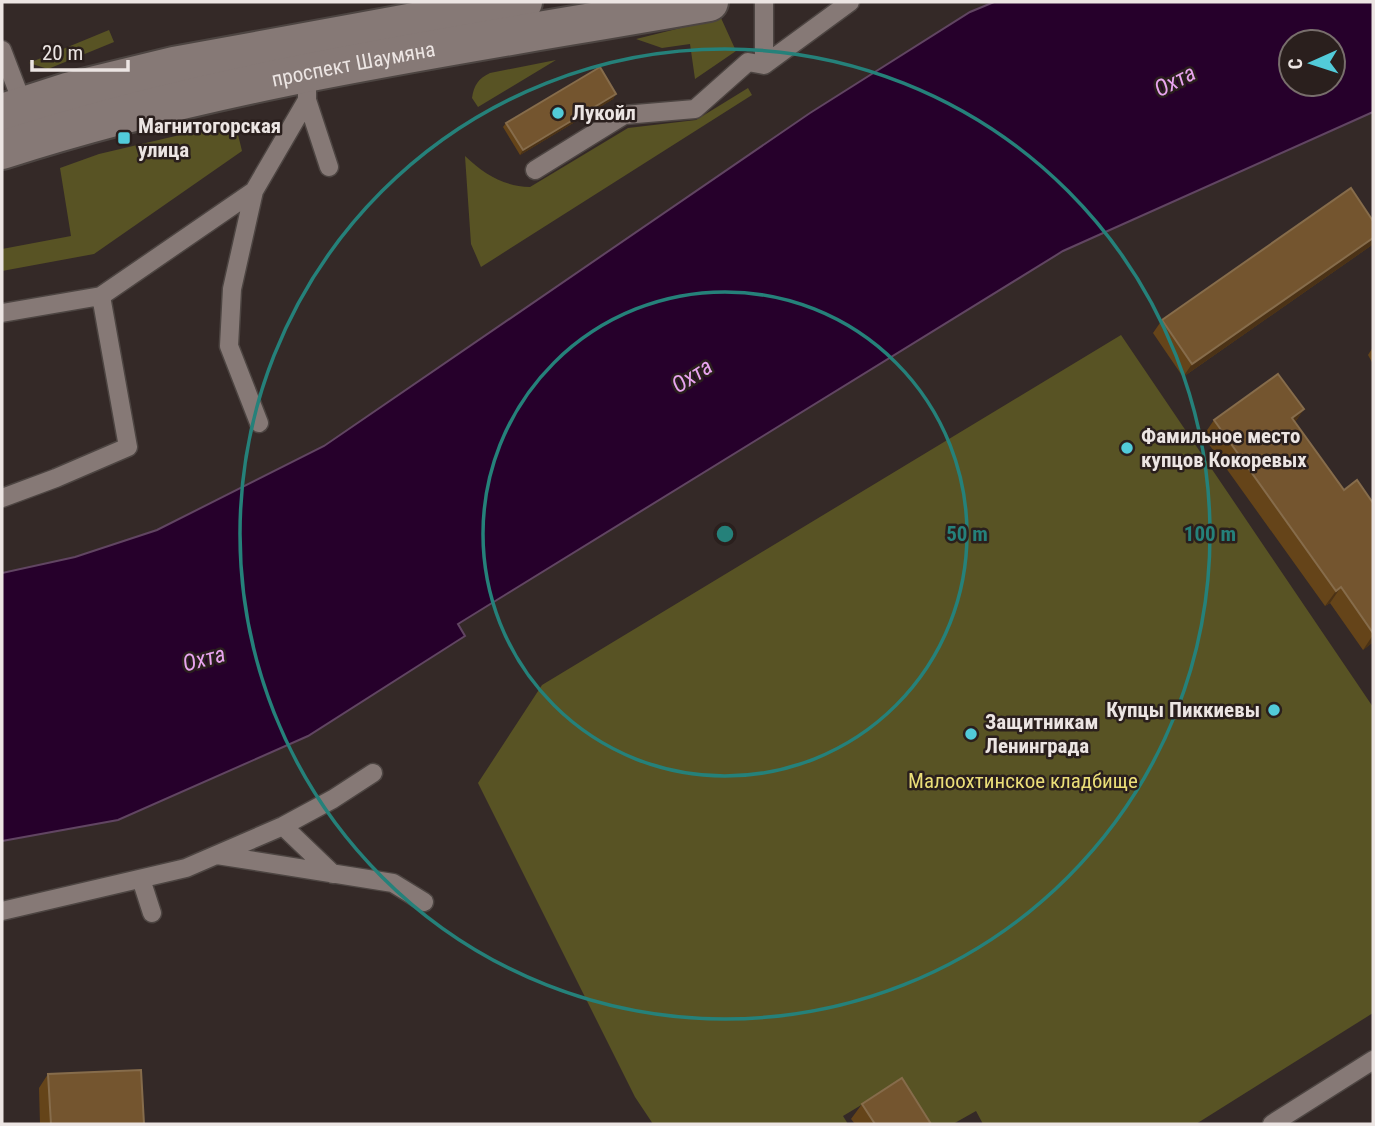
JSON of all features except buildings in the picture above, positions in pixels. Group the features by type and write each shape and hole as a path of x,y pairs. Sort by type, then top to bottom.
{"street":[{"name":"проспект Шаумяна","path":"12,109 138,74 305,72 523,2"},
{"name":"проспект Шаумяна","path":"2,150 119,115 305,72 709,2"}],"lane":[{"path":"764,2 764,65"},
{"path":"536,170 624,115 695,109 748,62 764,65 850,2"},
{"path":"2,50 12,109"},
{"path":"305,72 329,167"},
{"path":"259,424 229,346 232,289 254,191 305,72"},
{"path":"2,313 101,296 254,191"},
{"path":"2,498 128,447 101,296"},
{"path":"2,911 186,869 283,826 333,799 373,773"},
{"path":"283,826 334,875"},
{"path":"217,855 393,883 424,902"},
{"path":"141,879 152,913"},
{"path":"1272,1124 1373,1060"}],"green space":[{"path":"721,18 736,51 695,79 690,44 662,48 636,39"},
{"path":"109,30 114,42 48,69 29,63"},
{"path":"556,60 478,107 472,98 477,83 490,73"},
{"path":"748,88 752,95 481,267 471,244 465,156 494,178 530,187 628,128 696,120"},
{"path":"235,122 242,151 94,254 2,271 2,249 71,236 60,168 99,154"},
{"name":"Малоохтинское кладбище","path":"1121,335 1373,707 1373,1013 1196,1124 983,1124 976,1111 953,1124 918,1124 893,1086 843,1116 848,1124 653,1124 635,1097 478,783 542,685"}],"water":[{"name":"Охта","path":"994,2 1373,2 1373,112 1063,251 458,624 465,636 308,736 118,820 2,841 2,573 75,557 157,530 324,446 810,113 970,12"}],"place":[{"name":"Лукойл","path":"558,113"},
{"name":"Магнитогорская улица","path":"124,138"},
{"name":"Фамильное место купцов Кокоревых","path":"1127,448"},
{"name":"Купцы Пиккиевы","path":"1274,710"},
{"name":"Защитникам Ленинграда","path":"971,734"}]}
